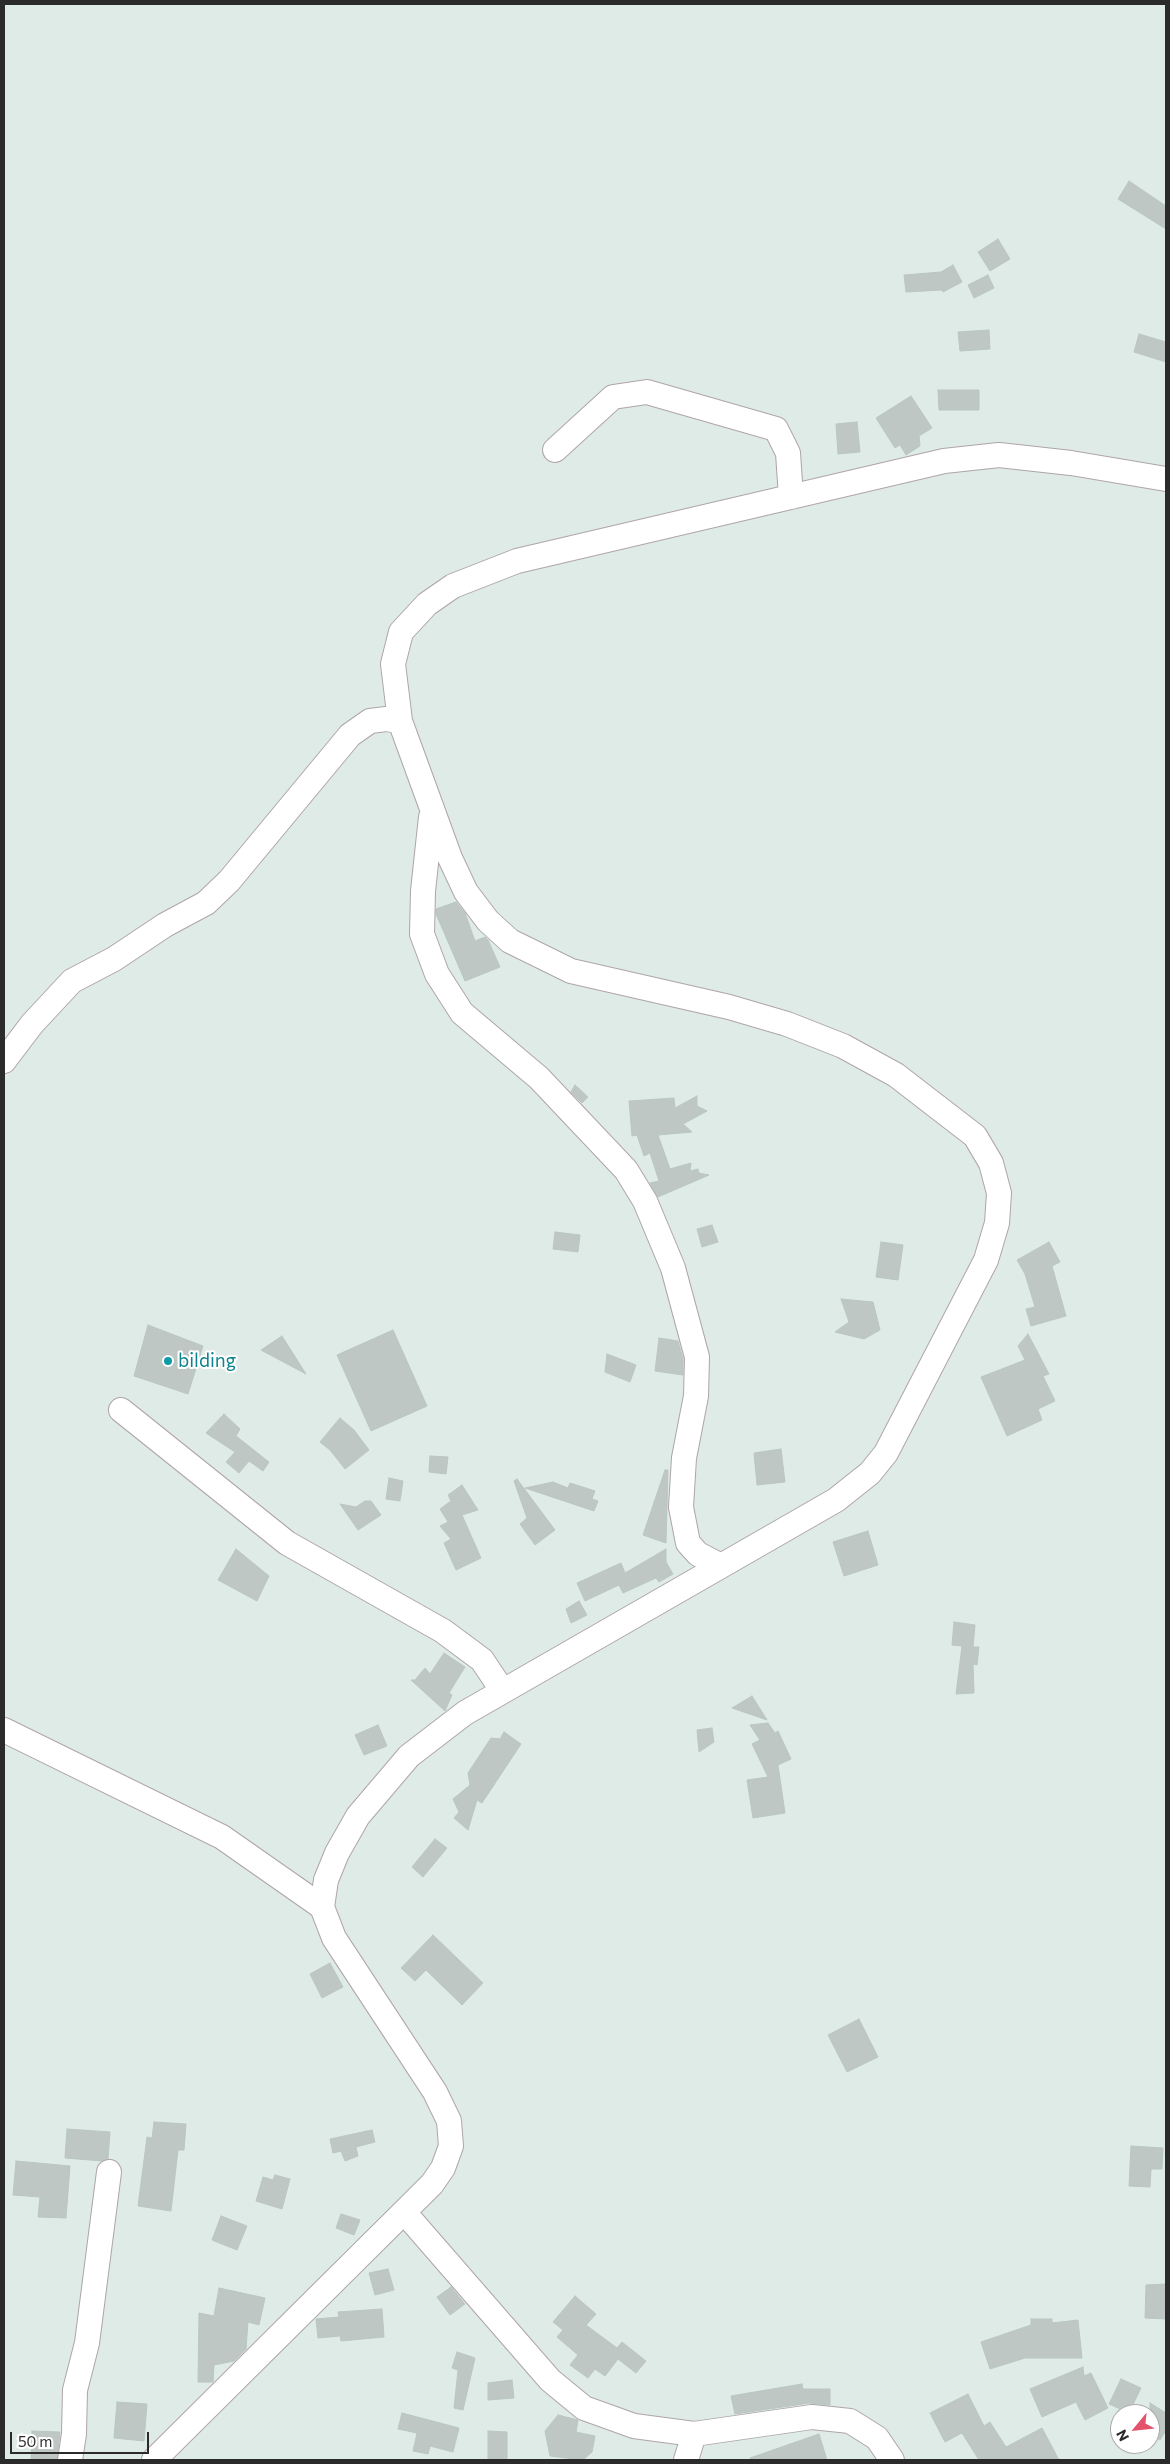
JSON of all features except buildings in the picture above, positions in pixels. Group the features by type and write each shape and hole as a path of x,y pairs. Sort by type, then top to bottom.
{"street":[{"path":"555,450 613,397 647,392 776,429 788,453 791,496"},
{"path":"154,2460 432,2184 443,2168 451,2146 449,2121 435,2092 334,1938 322,1906 326,1880 337,1853 358,1816 408,1756 435,1734 502,1690 836,1500 870,1473 886,1453 986,1260 996,1223 999,1193 991,1163 974,1136 896,1075 843,1046 788,1024 729,1007 571,970 510,941 488,921 466,892 431,813 400,721 394,664 402,632 426,604 453,586 517,561 944,460 998,456 1071,463 1166,479"},
{"path":"4,1060 32,1024 72,981 114,959 165,925 206,903 229,881 350,735 370,721 386,719 400,721"},
{"path":"431,813 423,891 422,934 437,974 462,1013 539,1078 626,1170 645,1201 674,1268 697,1357 696,1396 684,1458 681,1507 688,1543 698,1554 721,1566"},
{"path":"121,1410 287,1543 443,1631 482,1660 502,1690"},
{"path":"4,1730 222,1837 322,1906"},
{"path":"70,2460 74,2434 75,2390 87,2343 109,2172"},
{"path":"404,2212 550,2380 584,2408 634,2426 694,2434 812,2417 850,2421 877,2438 892,2460"},
{"path":"686,2460 694,2434"}],"place":[{"name":"bilding","path":"168,1361"}]}
